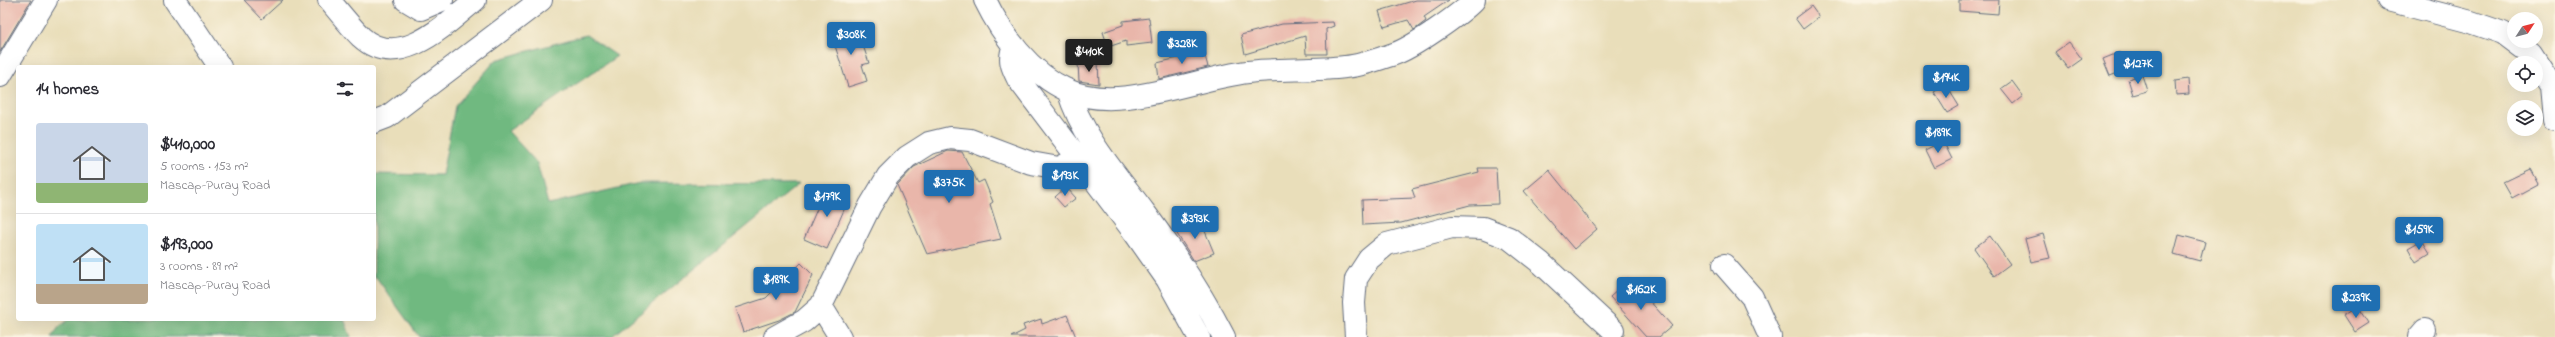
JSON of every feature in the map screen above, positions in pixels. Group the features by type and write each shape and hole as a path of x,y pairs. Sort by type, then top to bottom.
{"street":[{"path":"0,76 46,0"},
{"path":"176,0 219,65"},
{"path":"329,0 362,38 385,50 402,49 436,33 476,0"},
{"path":"406,0 421,9 442,0"},
{"path":"376,121 387,117 541,0"},
{"path":"985,0 1014,46 1032,66 1068,90 1099,97 1128,97 1247,72 1346,67 1396,53 1463,12 1474,0"},
{"path":"2388,0 2471,22 2503,33 2531,54 2552,86 2555,119"},
{"path":"1014,46 1010,55 1011,65 1018,79 1079,158 1167,279 1199,337"},
{"path":"1068,90 1075,113 1090,138 1172,252 1224,337"},
{"path":"775,337 804,321 821,306 870,206 888,176 906,157 929,143 950,138 970,140 1031,163 1053,168 1060,168 1079,158"},
{"path":"1356,337 1354,303 1356,278 1368,258 1388,244 1452,227 1483,228 1509,238 1541,263 1613,330"},
{"path":"1724,265 1752,297 1770,337"},
{"path":"821,306 840,337"}],"green space":[{"path":"586,35 617,56 508,131 537,163 548,204 640,183 799,184 611,337 419,337 376,277 376,174 442,175 455,106 496,60"},
{"path":"67,321 345,321 351,337 52,337 59,327"}],"building":[{"path":"0,0 31,0 0,52"},
{"path":"244,0 283,0 262,19"},
{"path":"1416,0 1449,0 1424,17 1426,21 1414,30 1408,20 1384,27 1379,11"},
{"path":"1959,0 1999,0 1998,14 1959,11"},
{"path":"1811,6 1819,17 1803,29 1795,18"},
{"path":"1149,18 1152,43 1126,46 1126,41 1108,47 1103,32 1123,25 1123,21"},
{"path":"1333,22 1334,26 1326,29 1327,54 1306,54 1305,36 1245,54 1241,35 1282,24"},
{"path":"857,28 869,63 862,65 867,81 848,87 832,36"},
{"path":"2069,42 2082,59 2068,69 2055,52"},
{"path":"1204,52 1208,67 1159,79 1157,63"},
{"path":"2120,52 2126,70 2110,76 2103,59"},
{"path":"1098,62 1099,84 1079,81 1078,64"},
{"path":"2142,75 2147,91 2133,95 2128,79"},
{"path":"2188,79 2189,94 2176,95 2175,81"},
{"path":"2012,81 2023,96 2013,104 2001,89"},
{"path":"1946,85 1959,106 1947,113 1934,92"},
{"path":"1943,141 1952,159 1934,168 1925,150"},
{"path":"948,151 962,152 978,183 984,180 993,202 990,204 1001,239 927,254 897,185 914,167"},
{"path":"1478,168 1496,168 1498,204 1470,205 1401,223 1363,225 1362,200 1415,198 1412,189 1479,172"},
{"path":"2530,169 2538,184 2512,198 2503,182"},
{"path":"1549,170 1597,229 1574,249 1524,191"},
{"path":"827,186 850,196 827,249 804,239"},
{"path":"1066,187 1076,198 1064,207 1055,197"},
{"path":"1200,219 1214,253 1194,261 1174,229"},
{"path":"2043,234 2050,258 2031,262 2025,239"},
{"path":"2179,235 2205,242 2200,261 2174,254"},
{"path":"1990,236 2010,264 1994,276 1974,248"},
{"path":"2422,240 2430,253 2416,262 2408,248"},
{"path":"801,263 813,275 795,312 779,320 743,332 735,308 766,298"},
{"path":"1630,279 1672,326 1659,337 1646,337 1610,297"},
{"path":"2358,306 2369,323 2355,332 2344,315"},
{"path":"1067,315 1076,337 1011,337 1025,330 1023,325 1041,319 1042,324"}]}
